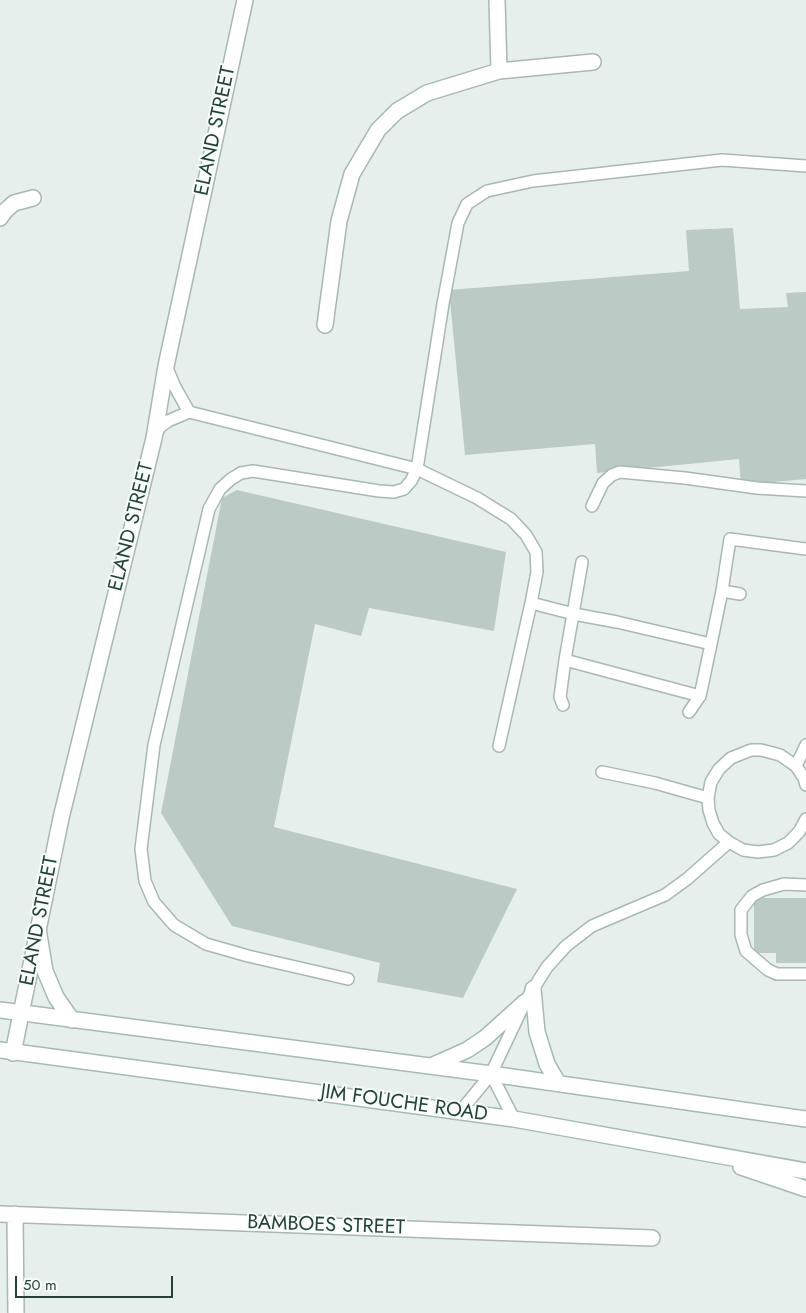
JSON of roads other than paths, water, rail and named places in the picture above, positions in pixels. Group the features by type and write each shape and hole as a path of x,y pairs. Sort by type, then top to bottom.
{"street":[{"name":"ELAND STREET","path":"6,1051 22,1013 61,818 154,438 166,366 245,0"},
{"path":"498,0 499,71"},
{"path":"325,325 339,221 352,174 378,130 397,111 427,93 499,71 593,62"},
{"path":"0,218 14,204 33,198"},
{"path":"38,929 41,956 47,977 56,997 72,1020"},
{"path":"431,1066 467,1050 485,1038 529,995"},
{"path":"529,995 537,1032 547,1064 558,1083"},
{"name":"JIM FOUCHE ROAD","path":"0,1010 558,1083 806,1119"},
{"name":"JIM FOUCHE ROAD","path":"6,1051 514,1119 675,1146 806,1171"},
{"path":"675,1146 806,1190"},
{"name":"BAMBOES STREET","path":"0,1214 652,1238"},
{"path":"15,1214 16,1313"}],"lane":[{"path":"348,979 248,956 206,944 174,924 154,902 145,880 141,849 154,745 209,509 220,489 236,476 253,471 394,492 404,489 412,482 417,469 442,304 458,223 467,204 487,191 533,181 722,160 806,166"},
{"path":"166,366 189,412"},
{"path":"154,438 160,427 168,421 189,412 417,469 491,506 511,519 526,535 536,552 537,572 499,746"},
{"path":"592,506 603,483 612,475 620,472 685,478 757,488 806,491"},
{"path":"689,712 700,696 722,591 730,538 806,549"},
{"path":"563,705 560,697 560,688 582,562"},
{"path":"722,591 740,594"},
{"path":"531,603 711,644"},
{"path":"565,660 700,696"},
{"path":"796,766 806,746"},
{"path":"806,785 796,766 780,755 761,750 751,750 731,758 719,769 711,782 708,798 713,823 720,834 743,850 758,852 774,850 788,843 799,832 806,819"},
{"path":"602,772 655,783 708,798"},
{"path":"460,1112 491,1074 529,995 546,966 566,946 585,931 619,913 665,895 687,879 729,842"},
{"path":"806,885 784,884 763,890 752,896 742,910 741,935 746,951 768,970 778,974 806,974"},
{"path":"491,1074 514,1119"}]}
